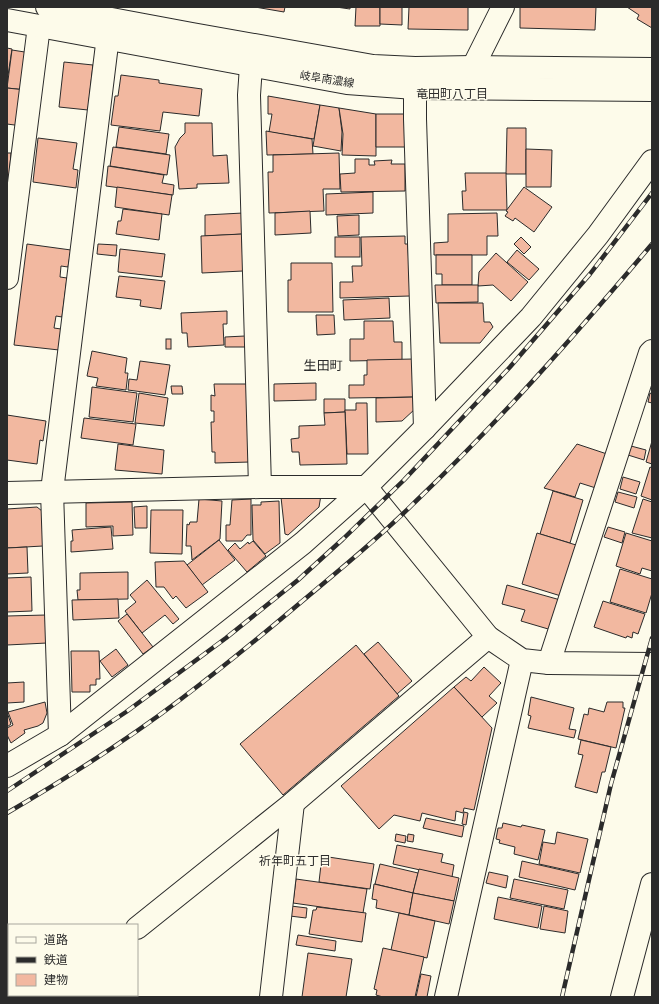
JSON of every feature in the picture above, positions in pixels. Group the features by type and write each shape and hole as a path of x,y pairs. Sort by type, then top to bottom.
{"street":[{"path":"473,67 503,7"},
{"path":"7,278 43,17"},
{"name":"岐阜南濃線","path":"7,20 43,17 109,29 255,45 372,66 415,78 652,90"},
{"path":"60,735 52,491 109,29"},
{"name":"岐阜南濃線","path":"109,29 251,66 347,83 415,78 473,67 652,69"},
{"path":"255,45 251,66 249,95 260,487"},
{"path":"415,78 425,428"},
{"path":"7,766 60,735 303,543 366,487 425,428 531,317 598,235 652,161"},
{"path":"549,663 650,353 652,351"},
{"path":"7,493 260,487 366,487"},
{"path":"366,487 488,637 522,660 549,663 652,664"},
{"path":"138,927 293,803 488,637"},
{"path":"446,997 522,660"},
{"path":"271,997 293,803"},
{"path":"622,997 652,884"}],"building":[{"path":"255,7 285,7 284,12"},
{"path":"336,7 350,7 350,9"},
{"path":"356,7 380,7 380,26 355,26"},
{"path":"380,7 402,7 402,25 380,24"},
{"path":"409,7 468,7 468,30 408,29"},
{"path":"520,7 596,7 595,30 520,28"},
{"path":"627,7 652,7 652,28 637,19 639,15"},
{"path":"7,48 12,49 7,82"},
{"path":"12,50 31,53 26,90 7,88"},
{"path":"64,62 93,65 88,110 59,107"},
{"path":"121,75 159,80 159,83 202,89 199,116 163,112 160,131 111,125 115,96 118,96"},
{"path":"7,88 26,90 22,126 7,124"},
{"path":"268,96 320,105 314,139 269,132 272,114 268,114"},
{"path":"320,105 339,108 342,132 341,151 313,146"},
{"path":"339,108 376,114 376,156 342,155 343,134"},
{"path":"376,114 406,114 407,147 376,147"},
{"path":"185,123 212,123 213,156 227,155 229,183 197,184 197,188 179,189 175,147 185,133"},
{"path":"119,127 169,134 166,154 116,147"},
{"path":"507,128 526,128 526,174 506,174"},
{"path":"266,131 312,139 313,154 267,155"},
{"path":"38,138 77,143 73,169 78,170 76,188 33,182"},
{"path":"113,147 170,155 167,175 110,166"},
{"path":"526,149 552,150 551,187 526,187"},
{"path":"7,153 11,153 7,207"},
{"path":"339,153 340,189 323,189 324,211 269,213 268,172 273,172 273,155"},
{"path":"355,159 369,159 369,165 375,165 374,161 392,160 391,164 405,164 405,191 341,192 340,174 355,173"},
{"path":"108,166 164,175 162,183 174,185 173,195 106,186"},
{"path":"465,173 506,173 507,210 463,210 462,191 466,191"},
{"path":"117,187 172,195 169,215 115,207"},
{"path":"524,187 552,207 534,232 515,218 513,221 505,216 508,212 506,211"},
{"path":"373,192 373,213 326,215 326,194"},
{"path":"123,209 162,214 159,240 116,234 118,221 121,221"},
{"path":"310,211 311,233 275,235 275,213"},
{"path":"243,213 244,234 205,236 205,215"},
{"path":"497,213 498,236 487,236 487,255 434,255 434,243 448,242 448,214"},
{"path":"359,215 359,235 338,236 337,216"},
{"path":"242,234 243,271 202,273 201,236"},
{"path":"405,236 405,244 408,244 410,296 340,298 340,282 353,282 352,266 362,266 361,237"},
{"path":"335,237 360,237 360,257 335,257"},
{"path":"521,237 531,247 524,254 514,244"},
{"path":"27,244 71,250 68,267 61,266 60,277 67,278 62,317 56,316 54,328 61,329 59,350 14,345"},
{"path":"98,244 117,245 116,256 97,254"},
{"path":"120,249 165,254 162,277 118,272"},
{"path":"517,250 539,269 529,280 507,262"},
{"path":"496,253 528,282 511,301 493,285 478,286 479,272"},
{"path":"436,255 472,255 472,285 442,285 442,274 436,274"},
{"path":"291,263 332,263 333,312 288,312 288,280 291,280"},
{"path":"119,276 165,281 161,309 140,306 141,300 116,297"},
{"path":"435,285 478,285 478,302 436,303"},
{"path":"389,298 390,318 344,320 343,300"},
{"path":"438,303 483,303 484,322 490,322 493,327 480,343 440,343"},
{"path":"227,311 227,324 223,324 224,345 188,347 187,333 182,333 181,313"},
{"path":"316,315 334,315 335,334 317,335"},
{"path":"364,321 393,321 394,342 402,342 402,360 350,361 350,339 364,339"},
{"path":"245,336 246,347 225,347 225,337"},
{"path":"166,339 171,339 171,349 166,349"},
{"path":"92,351 127,358 125,373 128,373 126,390 96,386 98,378 87,376"},
{"path":"413,359 415,397 349,398 349,385 364,385 364,375 367,375 367,360"},
{"path":"140,361 170,365 165,395 128,390 129,379 137,380"},
{"path":"316,383 316,400 274,401 274,384"},
{"path":"214,384 248,384 250,462 215,463 215,452 212,452 211,422 214,422 214,411 211,411 211,395 215,396"},
{"path":"171,386 182,386 183,394 172,394"},
{"path":"92,387 137,393 133,422 89,417"},
{"path":"139,393 168,398 164,426 135,423"},
{"path":"650,393 652,394 652,403 648,402"},
{"path":"415,397 415,409 402,421 376,422 376,398"},
{"path":"324,399 345,399 345,412 324,413"},
{"path":"356,403 367,403 368,454 347,454 345,410 356,410"},
{"path":"345,412 347,464 300,465 299,452 292,452 291,439 299,438 299,426 325,425 324,413"},
{"path":"7,415 46,421 43,441 40,440 37,464 7,460"},
{"path":"84,418 136,424 133,445 81,438"},
{"path":"652,441 652,464 646,462"},
{"path":"118,444 164,450 162,474 115,470"},
{"path":"577,444 610,455 599,489 580,483 575,497 544,488"},
{"path":"631,446 646,450 644,460 628,455"},
{"path":"650,467 652,468 652,500 641,496"},
{"path":"623,477 640,482 636,494 620,489"},
{"path":"553,491 583,500 570,543 540,534"},
{"path":"618,492 637,497 634,508 615,502"},
{"path":"321,495 319,507 288,535 285,534 281,497"},
{"path":"199,499 222,501 220,539 192,560 191,546 186,546 187,524 189,525 190,522 197,522"},
{"path":"251,499 251,535 247,535 242,541 226,541 226,525 230,525 232,500"},
{"path":"643,499 652,502 652,538 632,533"},
{"path":"279,501 280,543 265,554 253,540 252,505 261,505 261,502"},
{"path":"132,502 133,535 113,536 113,526 86,527 86,503"},
{"path":"147,506 147,528 135,528 134,507"},
{"path":"37,507 42,511 43,546 7,548 7,509"},
{"path":"151,510 183,510 182,554 150,553"},
{"path":"111,527 113,549 71,552 71,541 73,541 72,530"},
{"path":"608,527 625,532 622,543 604,537"},
{"path":"537,533 576,545 561,596 522,584"},
{"path":"626,533 652,541 652,571 642,568 640,574 616,566"},
{"path":"219,540 235,560 202,585 187,565"},
{"path":"253,541 266,556 247,572 228,550 235,543 240,549 248,542 249,544"},
{"path":"27,547 28,573 7,574 7,548"},
{"path":"184,561 208,592 186,608 176,596 173,599 164,587 156,587 155,562"},
{"path":"620,569 652,579 652,593 646,613 610,602"},
{"path":"128,572 128,599 78,600 77,590 80,590 80,573"},
{"path":"31,577 32,611 7,612 7,578"},
{"path":"147,580 179,619 173,624 165,615 142,633 125,611 136,602 130,595"},
{"path":"507,585 564,601 555,631 521,621 525,610 502,604"},
{"path":"118,599 119,618 73,620 72,600"},
{"path":"603,601 645,614 638,634 633,632 632,638 627,636 626,638 594,627"},
{"path":"127,614 153,647 143,654 118,621"},
{"path":"46,615 47,643 7,645 7,616"},
{"path":"378,642 412,681 397,694 364,654"},
{"path":"356,645 399,696 283,795 240,744"},
{"path":"116,649 128,665 112,677 100,661"},
{"path":"71,651 99,651 100,679 96,679 96,685 90,685 90,692 72,692"},
{"path":"484,667 501,683 489,696 497,703 482,717 454,687 466,677 471,681"},
{"path":"24,682 24,702 7,703 7,683"},
{"path":"454,687 492,728 474,810 464,808 463,813 456,811 455,821 422,813 420,821 394,815 379,829 341,786"},
{"path":"531,697 574,708 569,729 576,730 574,738 528,728 531,716 528,715"},
{"path":"45,702 47,713 43,723 24,730 25,733 11,743 7,735 7,728 13,725 8,712"},
{"path":"607,702 623,702 623,708 625,708 616,748 578,739 584,714 588,715 589,708 604,712"},
{"path":"7,712 11,724 7,727"},
{"path":"581,740 611,747 605,772 602,772 597,793 575,787 583,755 578,754"},
{"path":"464,812 468,813 466,825 462,824"},
{"path":"426,818 464,826 462,837 423,828"},
{"path":"503,823 545,830 538,860 514,854 515,847 499,843 500,840 496,839 498,828 502,828"},
{"path":"557,832 588,839 580,873 539,864 543,842 555,844"},
{"path":"396,834 406,836 405,843 395,841"},
{"path":"408,834 414,835 413,842 407,841"},
{"path":"397,845 443,854 441,862 454,865 452,877 393,864"},
{"path":"322,856 374,864 370,889 319,882"},
{"path":"522,861 579,874 575,890 519,877"},
{"path":"380,864 418,873 413,893 375,884"},
{"path":"419,869 459,878 454,901 413,893"},
{"path":"489,872 508,876 506,888 486,883"},
{"path":"296,879 367,889 363,913 293,903"},
{"path":"514,879 568,890 564,909 510,898"},
{"path":"374,884 413,893 409,915 376,908 377,900 372,899"},
{"path":"413,893 454,901 449,924 409,915"},
{"path":"498,897 542,906 538,928 494,919"},
{"path":"291,906 307,908 306,918 290,916"},
{"path":"544,906 568,911 565,933 540,929"},
{"path":"317,907 366,913 362,942 309,934 313,910 316,910"},
{"path":"399,913 435,921 427,958 391,950"},
{"path":"298,935 336,941 335,951 296,945"},
{"path":"383,948 424,957 415,997 383,997 376,995 377,990 374,989"},
{"path":"308,953 352,959 346,997 302,997"},
{"path":"421,974 431,976 427,997 416,997"}],"railway":[{"path":"7,791 126,712 226,638 298,580 343,539 404,480 510,367 590,274 652,193"},
{"path":"7,813 96,759 160,715 241,652 372,542 446,472 507,409 566,344 652,244"},
{"path":"562,997 611,784 652,638"}],"district":[{"name":"竜田町八丁目","path":"452,94"},
{"name":"生田町","path":"323,365"},
{"name":"祈年町五丁目","path":"295,861"}]}
